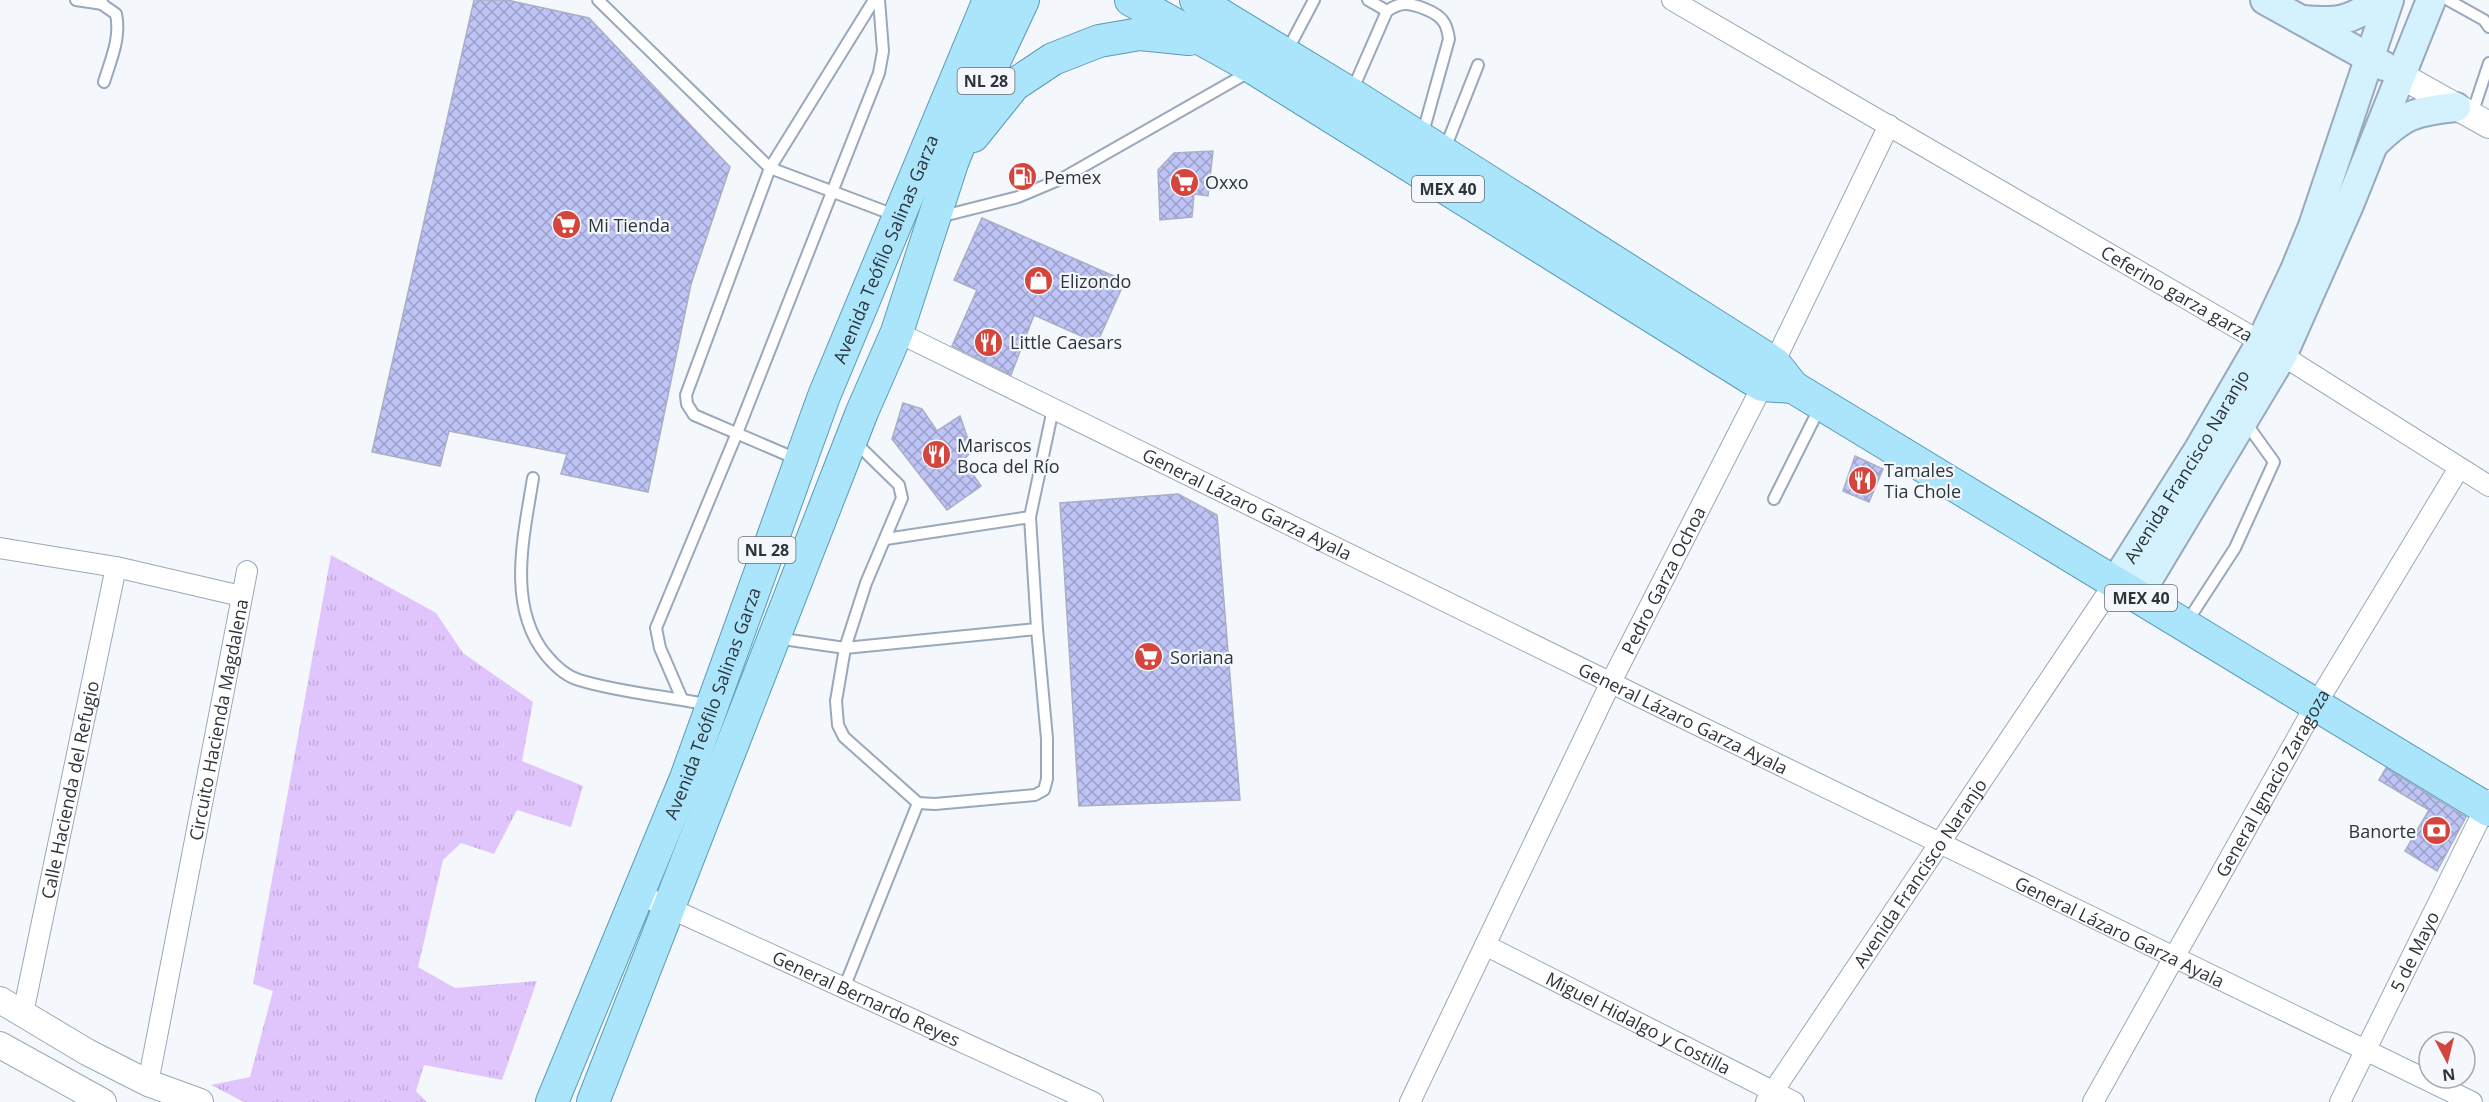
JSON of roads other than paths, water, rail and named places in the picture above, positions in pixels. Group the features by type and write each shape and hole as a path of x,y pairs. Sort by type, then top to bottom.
{"main road":[{"path":"964,0 971,42"},
{"name":"Avenida Teófilo Salinas Garza","path":"552,1102 686,778 697,702 800,460 824,396 989,0"},
{"name":"Avenida Teófilo Salinas Garza","path":"593,1102 857,425 897,332 952,163 980,92 1023,0"},
{"name":"MEX 40","path":"1131,0 1203,40 1270,62 1351,94 1768,374"},
{"name":"MEX 40","path":"1196,0 1223,15 1270,62 1768,374 2127,589 2315,706 2488,806"},
{"path":"2265,0 2400,75"},
{"path":"2301,20 2330,22 2359,15 2379,0"},
{"name":"Avenida Francisco Naranjo","path":"2127,589 2159,564 2244,420 2272,349 2389,0"},
{"name":"Avenida Francisco Naranjo","path":"2127,589 2199,449 2272,349 2340,226 2431,0"},
{"path":"952,163 1014,85 1053,59 1099,41 1140,34 1203,40"},
{"path":"2370,148 2392,126 2414,113 2472,116"},
{"path":"824,396 857,425"}],"street":[{"name":"Ceferino garza garza","path":"1672,0 2272,349 2489,486"},
{"path":"2400,75 2472,116"},
{"name":"Pedro Garza Ochoa","path":"1410,1102 1611,682 1768,374 1889,125"},
{"name":"General Lázaro Garza Ayala","path":"897,332 2174,960 2472,1102"},
{"name":"General Ignacio Zaragoza","path":"2093,1102 2315,706 2458,468"},
{"name":"Circuito Hacienda Magdalena","path":"0,548 116,567 241,596 148,1083"},
{"name":"Calle Hacienda del Refugio","path":"23,1013 116,567"},
{"path":"241,596 247,571"},
{"name":"Avenida Francisco Naranjo","path":"1770,1097 1941,844 2127,589"},
{"name":"5 de Mayo","path":"2340,1102 2488,806"},
{"name":"General Bernardo Reyes","path":"639,894 1093,1102"},
{"name":"Miguel Hidalgo y Costilla","path":"1485,945 1770,1097 1794,1102"},
{"path":"0,1000 87,1053 187,1100"},
{"path":"0,1045 103,1102"}],"lane":[{"path":"76,0 100,2 116,14 118,34 104,82"},
{"path":"598,0 770,168 898,216"},
{"path":"800,460 694,415 687,404 686,395 770,168 874,0"},
{"path":"697,702 660,648 656,628 737,433 879,73 883,51 879,0"},
{"path":"933,219 1018,197 1063,178 1270,62 1314,0"},
{"path":"1368,0 1387,10"},
{"path":"2448,0 2484,20 2489,27"},
{"path":"1351,94 1387,10 1397,5 1426,5 1442,19 1449,39 1432,147"},
{"path":"2472,116 2489,63"},
{"path":"1432,147 1478,65"},
{"path":"1774,499 1821,404"},
{"path":"857,425 899,484 902,498 867,583 845,648 836,701 841,732 918,803 935,804 1035,795 1044,790 1047,779 1047,739 1030,517 1053,409"},
{"path":"2185,625 2235,548 2274,462 2244,420"},
{"path":"533,478 520,558 525,613 536,643 557,668 577,679 697,702"},
{"path":"886,539 1030,517"},
{"path":"774,638 845,648 1037,629"},
{"path":"844,988 918,803"}],"place":[{"name":"Pemex","path":"1023,177"},
{"name":"Oxxo","path":"1184,182"},
{"name":"Mi Tienda","path":"567,225"},
{"name":"Elizondo","path":"1039,281"},
{"name":"Little Caesars","path":"989,342"},
{"name":"Mariscos Boca del Río","path":"936,455"},
{"name":"Tamales Tia Chole","path":"1863,480"},
{"name":"Soriana","path":"1149,657"},
{"name":"Banorte","path":"2437,831"}]}
